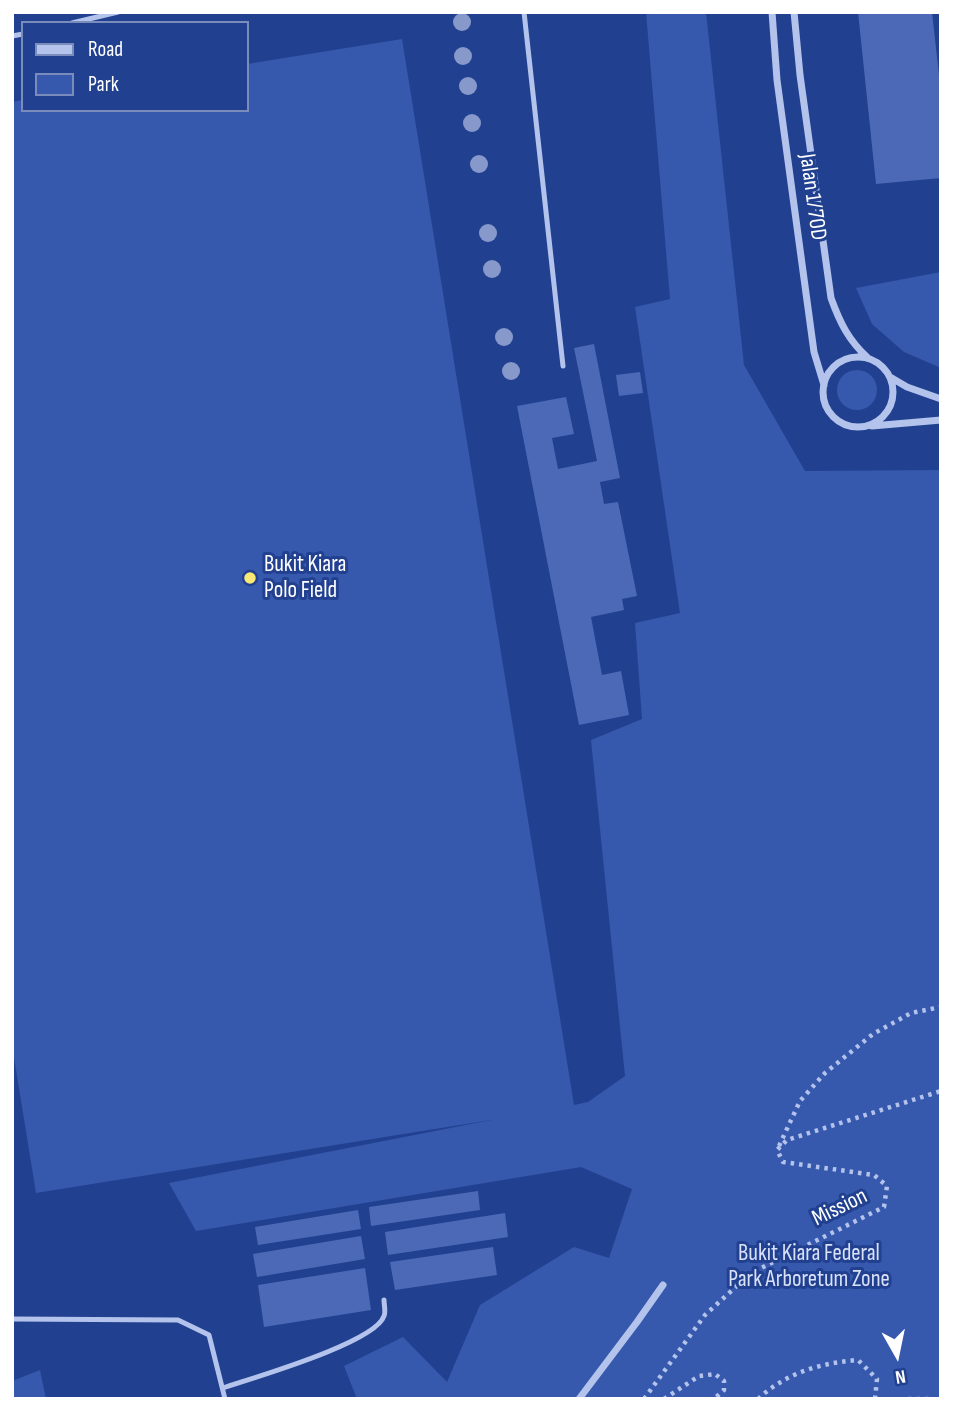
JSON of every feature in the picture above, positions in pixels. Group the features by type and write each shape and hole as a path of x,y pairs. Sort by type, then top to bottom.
{"street":[{"name":"Jalan 1/70D","path":"772,12 777,80 812,338 824,385"},
{"name":"Jalan 1/70D","path":"793,12 831,299 841,326 854,345 868,358"},
{"path":"941,399 907,387 890,377 881,365 868,358 854,357 840,362 829,372 824,385 824,400 829,411 837,420 848,425 941,421"},
{"path":"861,426 872,424 883,417 891,405 893,391 890,377"},
{"path":"579,1399 663,1285"}],"lane":[{"path":"80,21 118,12"},
{"path":"524,12 563,366"},
{"path":"223,1388 328,1352 362,1337 385,1316 384,1300"},
{"path":"12,1319 178,1320 209,1335 225,1399"}],"path":[{"path":"777,1150 800,1101 825,1073 873,1034 911,1013 941,1007"},
{"path":"777,1150 787,1140 941,1091"},
{"name":"Mission","path":"644,1399 705,1315 751,1273 884,1207 887,1186 874,1175 783,1162 777,1150"},
{"path":"758,1399 770,1387 801,1371 832,1362 858,1360 877,1378 875,1399"},
{"path":"664,1399 699,1376 715,1374 724,1381 724,1390 714,1399"},
{"path":"908,1399 929,1399"}],"green space":[{"name":"Bukit Kiara Federal Park Arboretum Zone","path":"646,12 706,12 744,365 805,471 941,470 941,1399 357,1399 344,1366 403,1337 447,1382 480,1305 574,1247 609,1258 632,1189 581,1167 196,1231 169,1183 491,1120 36,1193 12,1045 12,102 21,100 21,112 248,112 248,64 402,39 574,1105 588,1102 625,1076 591,740 642,719 635,623 680,613 635,307 670,299"},
{"path":"941,272 941,368 904,352 872,324 856,288"},
{"path":"857,370 871,376 877,390 871,404 857,410 843,404 837,390 843,376"},
{"path":"40,1370 46,1399 12,1399 12,1381"}],"building":[{"path":"858,12 932,12 941,93 941,178 876,184"},
{"path":"594,344 620,478 600,482 604,504 618,502 637,596 622,599 624,610 591,617 602,675 621,671 629,715 579,725 517,406 566,397 574,434 552,438 558,469 597,461 574,348"},
{"path":"640,372 643,393 619,396 616,375"},
{"path":"478,1191 480,1210 371,1226 369,1207"},
{"path":"358,1210 361,1229 258,1245 255,1227"},
{"path":"505,1213 508,1237 388,1255 385,1232"},
{"path":"361,1236 365,1259 257,1277 253,1254"},
{"path":"493,1247 497,1275 395,1290 390,1262"},
{"path":"365,1268 371,1310 264,1327 258,1285"}],"place":[{"name":"Bukit Kiara Polo Field","path":"250,578"}]}
